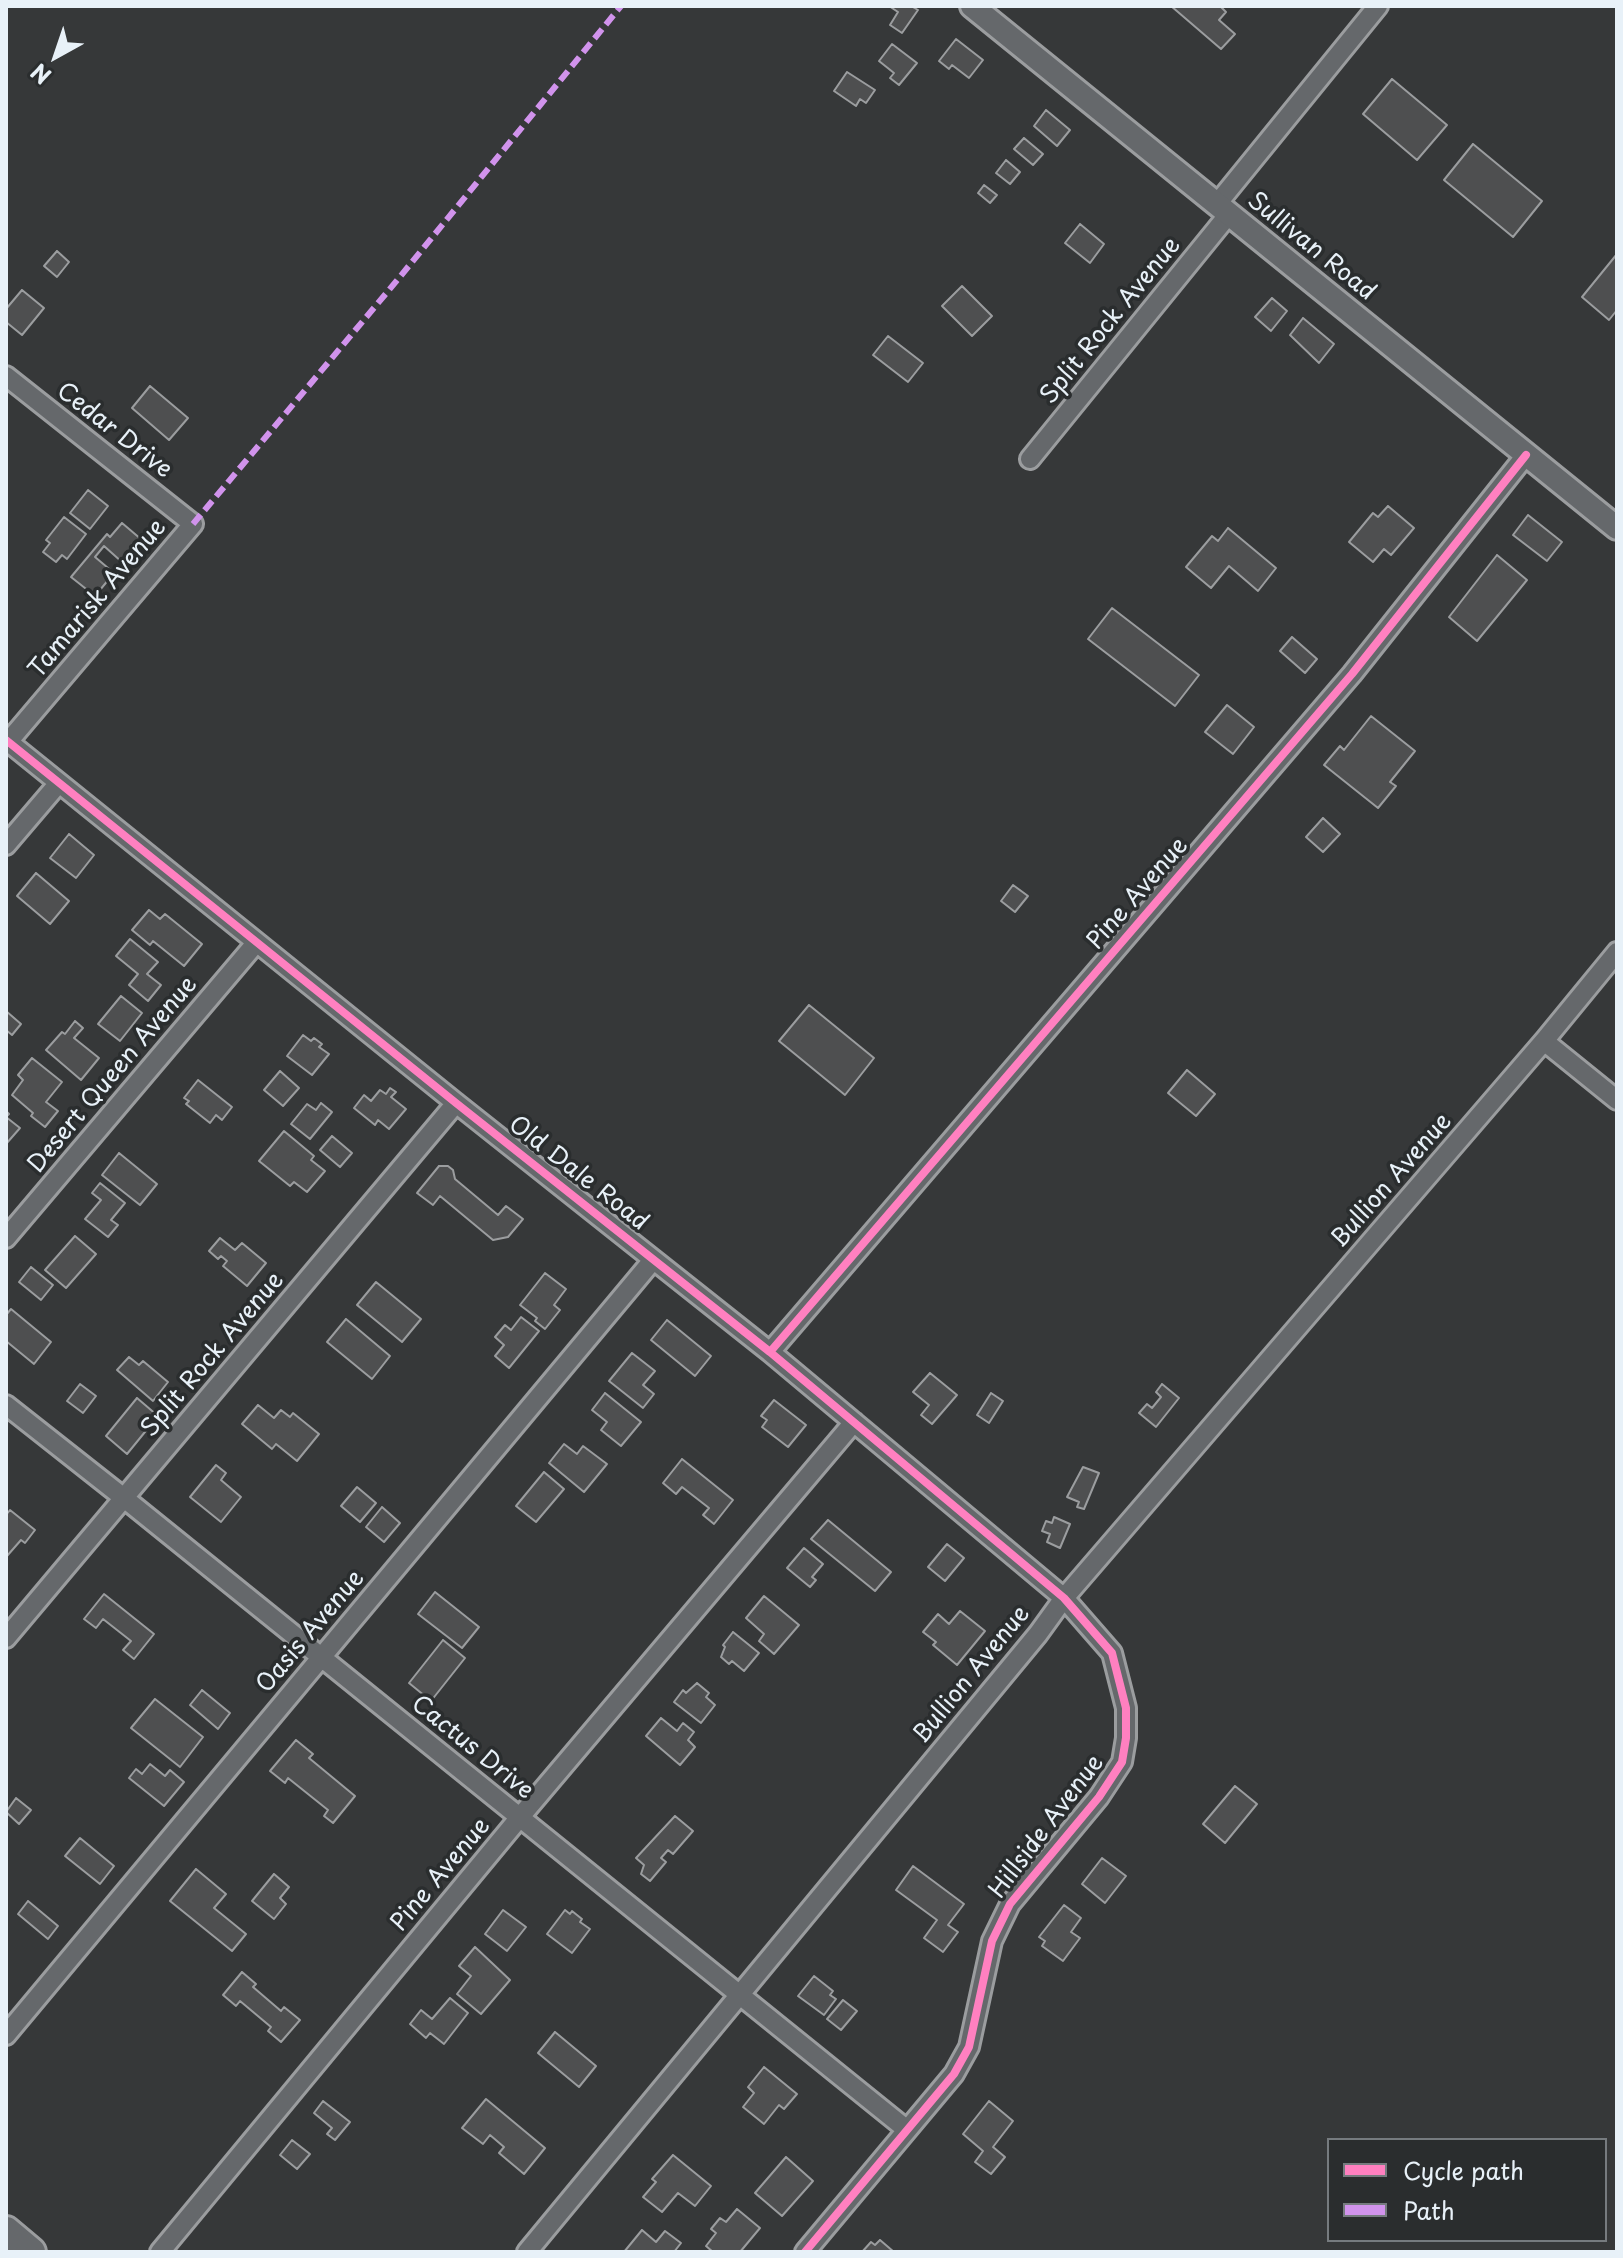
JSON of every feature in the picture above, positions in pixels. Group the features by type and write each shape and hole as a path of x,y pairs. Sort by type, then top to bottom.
{"main road":[{"path":"6,2231 31,2252"}],"street":[{"name":"Sullivan Road","path":"972,6 1617,528"},
{"name":"Split Rock Avenue","path":"1030,459 1378,6"},
{"name":"Cedar Drive","path":"6,376 193,524"},
{"name":"Pine Avenue","path":"770,1352 1352,674 1526,455"},
{"name":"Tamarisk Avenue","path":"7,741 193,524"},
{"name":"Old Dale Road","path":"7,741 770,1352 1064,1598 1112,1653"},
{"path":"6,845 58,784"},
{"name":"Desert Queen Avenue","path":"6,1238 256,943"},
{"name":"Bullion Avenue","path":"527,2252 1010,1669 1064,1598 1544,1041 1617,952"},
{"path":"1544,1041 1617,1100"},
{"name":"Split Rock Avenue","path":"6,1638 456,1103"},
{"name":"Oasis Avenue","path":"6,2035 653,1260"},
{"name":"Cactus Drive","path":"6,1405 906,2129"},
{"name":"Pine Avenue","path":"160,2252 520,1817 854,1422"},
{"name":"Hillside Avenue","path":"805,2252 954,2074 969,2047 992,1941 1010,1904 1099,1797 1122,1762 1126,1708 1112,1653"}],"building":[{"path":"889,6 911,6 918,10 902,33 890,25 898,12"},
{"path":"1171,6 1220,6 1226,12 1219,20 1235,34 1221,49"},
{"path":"956,39 983,60 969,78 952,65 949,69 939,61"},
{"path":"892,44 917,63 899,85 890,78 894,73 879,61"},
{"path":"847,72 875,90 866,103 860,99 856,106 834,91"},
{"path":"1392,79 1447,125 1417,160 1363,114"},
{"path":"1046,110 1070,130 1057,146 1034,126"},
{"path":"1024,138 1043,154 1033,165 1014,149"},
{"path":"1473,144 1542,201 1513,237 1444,180"},
{"path":"1006,160 1020,172 1010,184 996,173"},
{"path":"984,185 997,195 990,203 978,193"},
{"path":"1080,224 1104,244 1090,263 1065,243"},
{"path":"57,251 69,262 57,277 44,266"},
{"path":"1617,254 1617,310 1609,320 1582,297"},
{"path":"962,286 992,316 972,336 942,306"},
{"path":"22,290 44,308 22,335 6,322 6,309"},
{"path":"1272,298 1287,311 1271,331 1255,317"},
{"path":"1303,318 1334,344 1319,363 1290,335"},
{"path":"888,336 923,363 908,382 873,355"},
{"path":"150,386 188,418 169,440 132,408"},
{"path":"88,490 108,506 90,529 70,513"},
{"path":"1388,506 1414,528 1391,555 1384,549 1373,562 1349,542 1373,513 1378,517"},
{"path":"1528,515 1562,542 1547,561 1513,535"},
{"path":"64,517 86,534 67,559 62,555 56,562 43,552 50,543 46,540"},
{"path":"122,523 142,540 123,563 104,546 95,557 114,573 95,596 71,577 107,534 110,537"},
{"path":"1228,528 1276,568 1258,591 1229,566 1211,588 1186,567 1212,536 1218,541"},
{"path":"1497,555 1527,580 1477,641 1449,617"},
{"path":"1112,608 1199,675 1175,706 1088,639"},
{"path":"1292,637 1317,659 1305,673 1280,651"},
{"path":"1227,705 1254,727 1233,754 1205,732"},
{"path":"1371,716 1415,751 1390,782 1396,786 1378,808 1324,765 1340,746 1344,750"},
{"path":"1323,818 1340,834 1323,852 1306,837"},
{"path":"69,834 94,855 76,878 50,858"},
{"path":"36,873 69,901 50,924 17,896"},
{"path":"1013,885 1028,896 1015,912 1001,901"},
{"path":"149,910 160,919 165,914 202,944 184,966 153,941 150,945 132,930"},
{"path":"130,939 158,962 147,974 161,985 148,1001 129,985 138,974 116,956"},
{"path":"121,996 142,1013 120,1041 98,1024"},
{"path":"809,1005 874,1058 845,1095 779,1041"},
{"path":"6,1011 21,1024 12,1035 6,1030"},
{"path":"75,1021 83,1028 74,1038 99,1058 81,1080 46,1050"},
{"path":"303,1035 311,1041 314,1038 322,1044 319,1047 329,1054 312,1075 287,1056"},
{"path":"32,1058 62,1082 46,1102 58,1111 45,1127 12,1095 23,1080 18,1075"},
{"path":"1187,1070 1215,1094 1196,1116 1168,1093"},
{"path":"280,1071 299,1088 283,1106 264,1090"},
{"path":"198,1080 232,1107 222,1120 216,1115 210,1123 186,1104 189,1101 184,1098"},
{"path":"390,1088 396,1092 391,1097 406,1109 389,1129 378,1120 375,1125 354,1108 364,1095 371,1101 380,1090 386,1094"},
{"path":"321,1103 332,1112 310,1139 291,1124 307,1104 316,1110"},
{"path":"6,1117 20,1128 6,1144"},
{"path":"284,1131 314,1156 311,1160 325,1171 307,1192 294,1182 290,1186 259,1161"},
{"path":"332,1136 352,1153 340,1167 320,1150"},
{"path":"119,1153 157,1184 140,1205 102,1175"},
{"path":"439,1166 448,1166 453,1170 455,1179 498,1215 506,1206 523,1219 508,1237 493,1240 440,1196 433,1205 417,1193"},
{"path":"100,1183 125,1203 111,1220 118,1225 108,1237 85,1219 101,1200 92,1193"},
{"path":"75,1236 96,1254 66,1288 45,1270"},
{"path":"220,1238 235,1250 242,1243 266,1263 247,1286 223,1266 227,1261 221,1256 218,1259 209,1251"},
{"path":"31,1267 53,1285 41,1300 19,1282"},
{"path":"545,1273 566,1289 554,1305 560,1310 545,1329 520,1305"},
{"path":"376,1282 421,1319 402,1342 357,1305"},
{"path":"11,1309 51,1342 34,1364 6,1341 6,1315"},
{"path":"521,1317 539,1331 509,1368 495,1356 504,1345 495,1337 505,1325 511,1330"},
{"path":"346,1319 390,1356 372,1379 327,1342"},
{"path":"667,1320 711,1356 695,1376 651,1340"},
{"path":"632,1353 655,1371 643,1385 654,1394 643,1408 609,1381"},
{"path":"129,1357 139,1365 143,1361 168,1382 153,1401 117,1370"},
{"path":"930,1373 957,1395 932,1424 921,1415 929,1405 913,1392"},
{"path":"80,1384 96,1396 83,1413 67,1401"},
{"path":"1162,1384 1179,1398 1156,1427 1139,1413 1147,1404 1152,1408 1161,1397 1156,1392"},
{"path":"605,1393 641,1422 621,1446 601,1430 607,1422 592,1410"},
{"path":"991,1393 1003,1401 989,1423 977,1415"},
{"path":"137,1398 158,1416 127,1454 106,1436"},
{"path":"774,1400 806,1425 788,1447 762,1427 767,1420 761,1416"},
{"path":"258,1405 274,1418 281,1410 290,1417 293,1413 319,1434 297,1461 276,1444 272,1449 242,1424"},
{"path":"564,1444 577,1454 583,1446 607,1464 584,1492 549,1463"},
{"path":"682,1459 733,1500 714,1524 703,1515 709,1508 682,1487 676,1494 663,1483"},
{"path":"216,1465 226,1473 221,1480 241,1497 221,1522 190,1497"},
{"path":"1083,1467 1099,1473 1084,1509 1077,1507 1079,1502 1067,1497"},
{"path":"544,1472 564,1489 536,1522 516,1506"},
{"path":"357,1487 376,1503 360,1522 341,1506"},
{"path":"382,1507 400,1523 384,1542 366,1527"},
{"path":"10,1510 35,1530 25,1543 21,1540 7,1556 6,1515"},
{"path":"1054,1517 1070,1524 1060,1548 1047,1542 1050,1534 1042,1531 1046,1521 1052,1523"},
{"path":"828,1520 891,1572 875,1591 811,1539"},
{"path":"947,1544 964,1558 945,1581 928,1567"},
{"path":"804,1548 823,1564 812,1577 816,1580 810,1587 787,1568"},
{"path":"435,1592 479,1627 462,1648 418,1614"},
{"path":"104,1594 154,1634 134,1659 123,1650 131,1641 103,1619 96,1628 84,1619"},
{"path":"764,1596 799,1625 774,1654 759,1641 764,1634 746,1618"},
{"path":"960,1611 985,1631 957,1665 923,1632 938,1614 949,1624"},
{"path":"733,1632 759,1653 744,1671 721,1657 723,1645"},
{"path":"443,1640 465,1658 431,1701 409,1683"},
{"path":"697,1683 709,1693 706,1697 715,1705 701,1723 674,1702 683,1690 686,1693"},
{"path":"202,1690 230,1713 218,1729 190,1705"},
{"path":"155,1699 203,1737 180,1767 131,1728"},
{"path":"661,1718 677,1731 683,1723 694,1732 688,1740 695,1747 680,1765 646,1736"},
{"path":"296,1740 313,1754 309,1758 355,1796 333,1823 324,1816 328,1810 288,1778 285,1783 270,1771"},
{"path":"150,1764 165,1776 170,1770 184,1782 164,1806 129,1778 136,1769 142,1774"},
{"path":"1235,1786 1257,1804 1225,1843 1203,1824"},
{"path":"16,1798 31,1810 19,1824 6,1812"},
{"path":"675,1816 693,1831 673,1854 668,1850 661,1858 666,1862 650,1881 641,1874 644,1865 636,1858"},
{"path":"80,1838 114,1866 100,1884 65,1856"},
{"path":"1102,1858 1126,1876 1105,1903 1082,1884"},
{"path":"913,1866 964,1904 948,1925 958,1932 943,1952 924,1938 937,1920 896,1890"},
{"path":"196,1869 226,1894 214,1908 246,1934 232,1951 170,1901"},
{"path":"274,1874 289,1887 280,1898 286,1904 274,1919 252,1901"},
{"path":"28,1901 58,1926 48,1939 18,1914"},
{"path":"1064,1905 1081,1918 1071,1932 1080,1938 1063,1961 1042,1946 1045,1941 1039,1937"},
{"path":"503,1910 526,1927 507,1951 485,1934"},
{"path":"565,1910 570,1914 572,1911 590,1929 572,1953 547,1934"},
{"path":"475,1947 510,1980 481,2014 457,1994 471,1976 459,1966"},
{"path":"242,1972 256,1984 253,1987 281,2011 284,2007 300,2020 281,2042 268,2031 271,2027 240,2001 236,2006 223,1995"},
{"path":"814,1976 833,1991 830,1995 836,1999 824,2015 798,1996"},
{"path":"450,1998 468,2013 444,2044 430,2033 426,2038 410,2024 421,2010 432,2019"},
{"path":"843,2000 857,2011 841,2030 827,2019"},
{"path":"555,2032 596,2066 579,2087 538,2053"},
{"path":"764,2067 797,2094 784,2109 779,2105 764,2124 743,2107 754,2093 748,2087"},
{"path":"486,2099 545,2148 524,2174 499,2153 504,2147 490,2135 483,2144 462,2128"},
{"path":"323,2101 350,2122 335,2140 327,2134 332,2128 314,2113"},
{"path":"989,2101 1013,2121 993,2147 1005,2157 991,2174 975,2162 983,2151 963,2134"},
{"path":"292,2140 310,2154 297,2169 280,2155"},
{"path":"673,2155 711,2186 695,2206 678,2193 662,2212 643,2197 656,2182 652,2179"},
{"path":"786,2157 813,2181 782,2216 755,2193"},
{"path":"737,2209 760,2228 740,2252 713,2252 706,2246 716,2233 711,2229 720,2218 726,2222"},
{"path":"642,2230 656,2242 665,2231 681,2243 674,2252 624,2252"},
{"path":"880,2240 894,2252 862,2252 871,2242 875,2245"}],"marked path":[{"path":"193,524 621,6"}],"cycle path":[{"path":"770,1352 1352,674 1526,455"},
{"path":"6,740 770,1352 1064,1598 1112,1653 1126,1708 1122,1762 1099,1797 1010,1904 992,1941 969,2047 954,2074 805,2252"}]}
